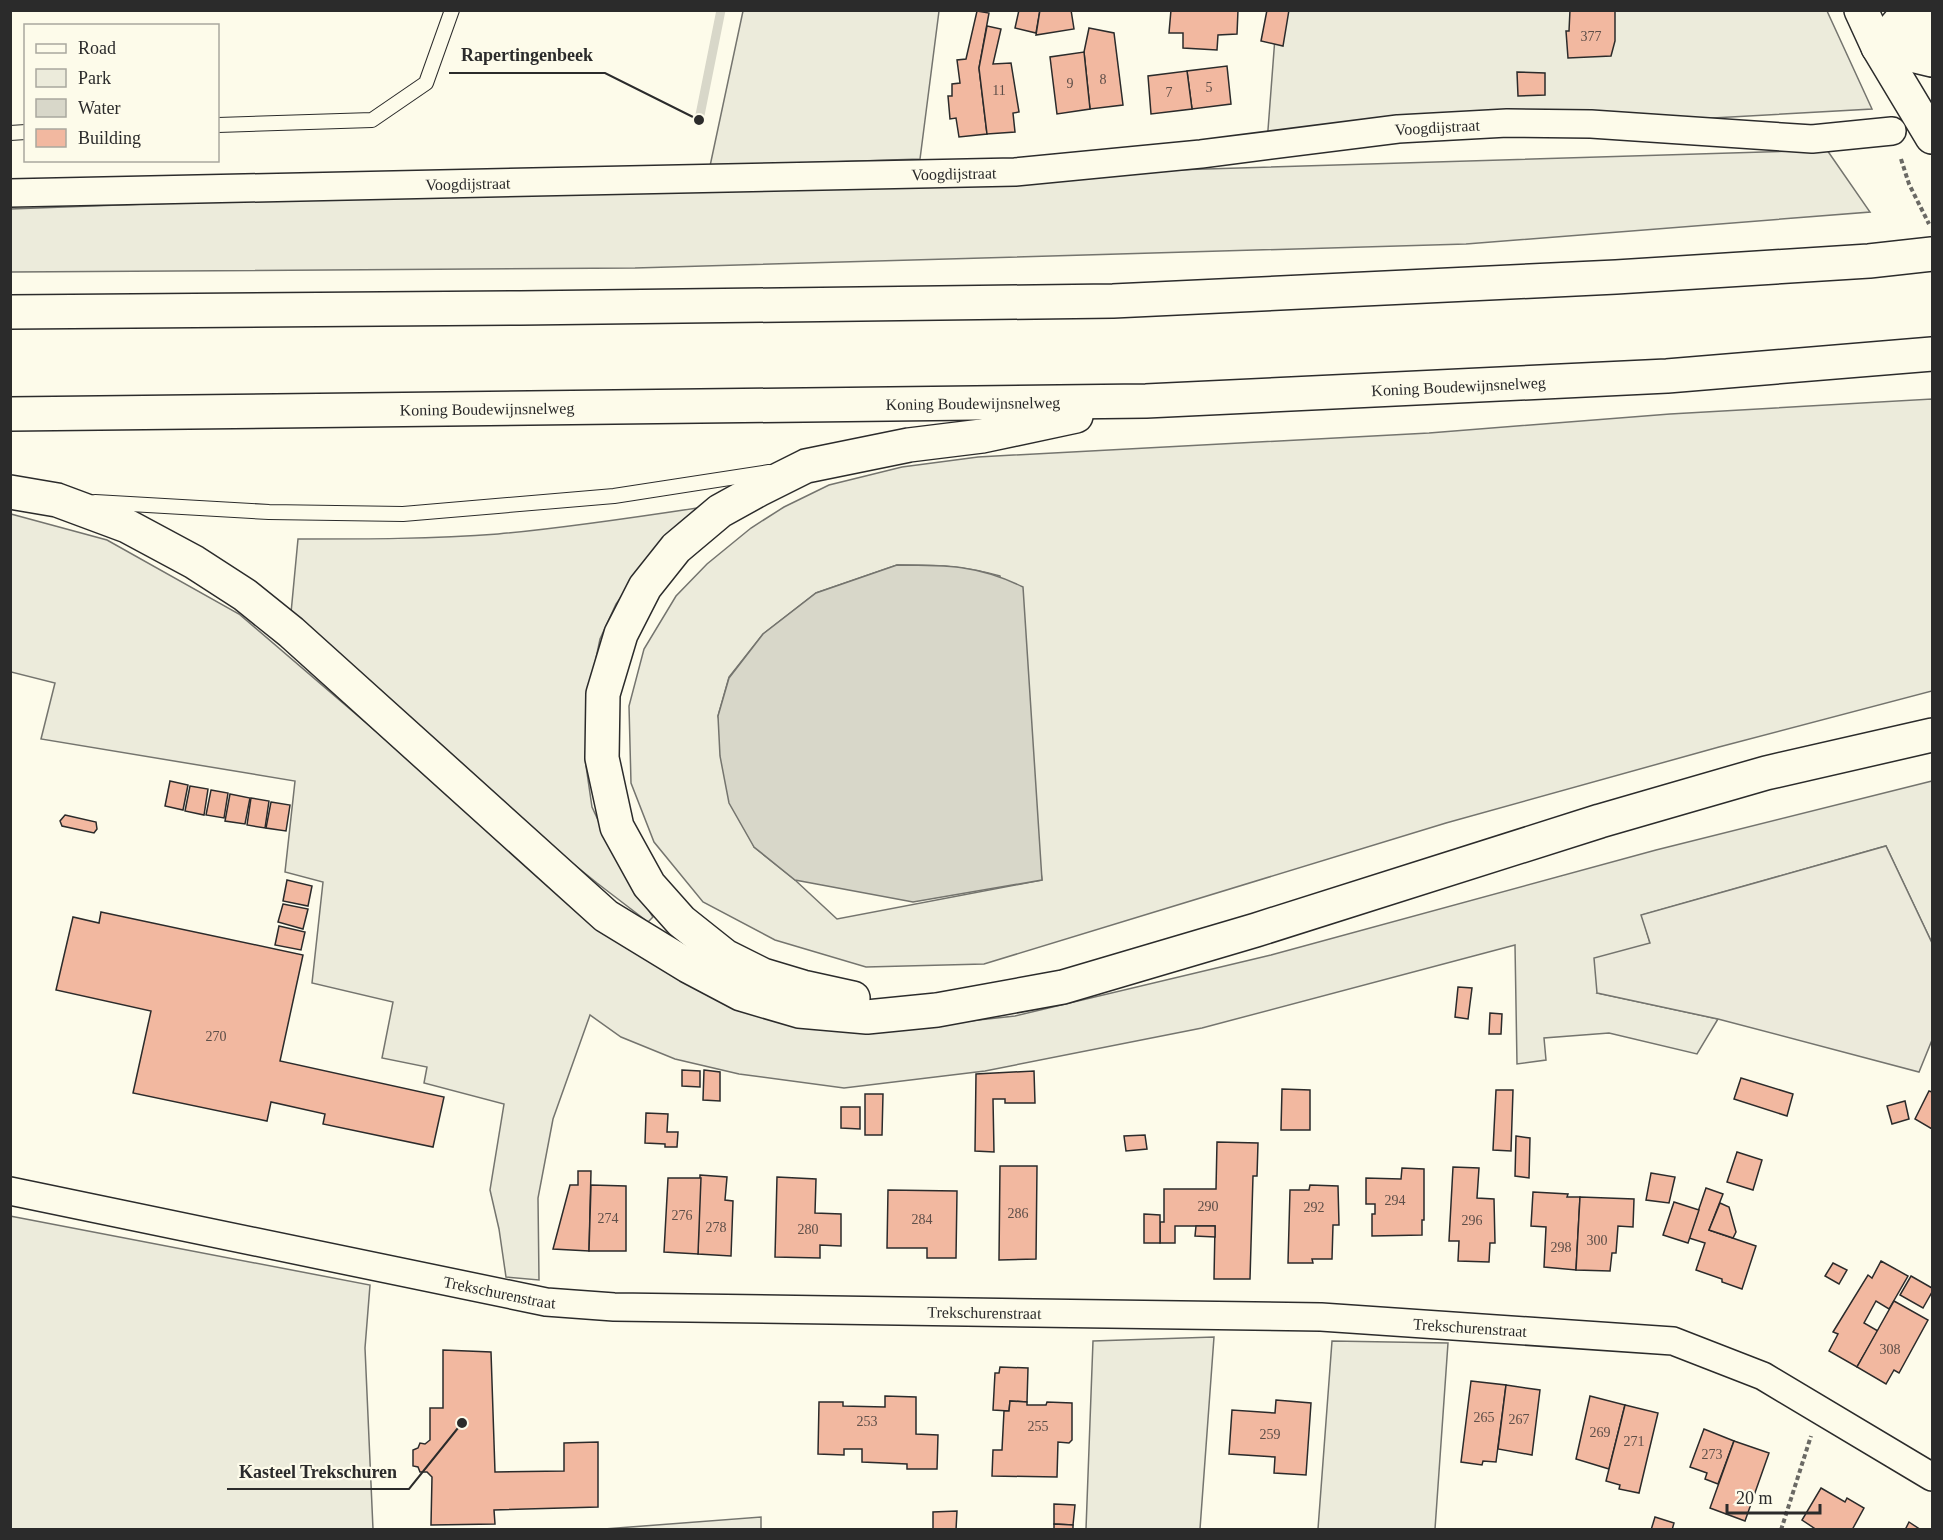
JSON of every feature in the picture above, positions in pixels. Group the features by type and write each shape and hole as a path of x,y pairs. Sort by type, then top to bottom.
{"main road":[{"path":"1861,10 1878,47 1932,137"},
{"path":"1878,47 1910,10"},
{"path":"1915,10 1932,59"},
{"path":"1878,47 1932,59"},
{"path":"10,312 509,309 1113,301 1616,277 1869,261 1932,254"},
{"name":"Koning Boudewijnsnelweg","path":"10,414 1146,401 1667,376 1919,355"},
{"path":"938,1010 843,997 763,975 725,956 681,921 649,885 617,827 602,759 603,694 621,634 645,587 676,548 720,511 806,466 909,445 982,436 1146,401"},
{"path":"10,492 57,500 127,526 194,562 245,595 291,632 606,916 688,966 741,993 799,1011 867,1017 938,1010 1063,987 1256,930 1600,821 1766,773 1932,735"}],"street":[{"name":"Voogdijstraat","path":"10,193 1015,172 1201,154 1398,129 1507,123 1591,124 1812,139 1892,131"},
{"name":"Trekschurenstraat","path":"10,1191 546,1302 614,1307 1321,1317 1673,1341 1762,1376 1932,1477"}],"lane":[{"path":"219,125 372,120 426,83 452,10"},
{"path":"57,500 269,512 404,514 614,496 806,466"}],"path":[{"path":"1781,1530 1819,1411"}],"green space":[{"path":"743,11 939,11 920,159 710,166"},
{"path":"1277,11 1827,11 1872,109 1267,143"},
{"path":"1827,150 1870,212 1466,244 635,268 11,272 10,209 612,187"},
{"path":"1932,399 1932,691 1446,823 984,964 866,967 775,940 703,902 654,842 631,783 629,706 644,649 676,596 707,564 751,528 784,507 829,485 902,467 978,457 1429,433 1670,414","holes":["897,565 961,568 1000,576 1042,880 837,919 795,880 754,847 718,716 729,677 763,634 816,593"]},
{"path":"697,508 651,554 616,604 600,639 591,682 585,759 592,807 617,861 653,917 648,922 524,824 291,613 298,539 423,538 498,534"},
{"path":"11,514 107,540 239,614 622,942 887,1030 1015,1016 1271,955 1656,850 1932,781 1932,943 1886,846 1642,915 1650,943 1597,993 1718,1019 1697,1054 1609,1033 1544,1038 1546,1060 1517,1064 1515,945 1202,1028 985,1071 844,1088 739,1074 675,1059 621,1037 590,1015 553,1119 538,1198 539,1280 506,1277 490,1190 504,1104 424,1083 427,1067 382,1058 393,1002 312,983 323,882 285,872 295,781 41,739 55,683 11,672"},
{"path":"10,1216 370,1285 365,1348 373,1529 11,1529"},
{"path":"1214,1337 1200,1529 1086,1529 1093,1341"},
{"path":"1332,1341 1448,1343 1435,1529 1318,1529"},
{"path":"761,1517 761,1529 604,1529"}],"shaded area":[{"path":"1886,846 1932,943 1932,1040 1919,1072 1718,1019 1597,993 1594,958 1650,943 1641,915"}],"water":[{"path":"897,565 931,565 977,570 1023,587 1042,880 913,902 795,880 754,847 729,803 720,756 718,716 729,678 763,634 816,593"}],"building":[{"path":"1019,10 1040,10 1036,33 1015,28"},
{"path":"1040,10 1071,10 1074,29 1036,35"},
{"path":"1171,10 1238,10 1237,34 1218,35 1217,50 1183,48 1183,33 1169,33"},
{"path":"1267,10 1289,10 1283,46 1261,41"},
{"path":"1570,10 1615,10 1615,41 1611,56 1568,58 1566,31 1569,31"},
{"path":"977,11 989,13 979,68 987,134 959,137 956,118 950,119 948,96 952,96 952,84 960,83 957,60 966,59"},
{"path":"987,26 1001,29 993,64 1011,63 1019,112 1013,113 1015,132 987,134 979,68"},
{"path":"1089,28 1114,33 1123,105 1090,109 1084,52"},
{"path":"1084,52 1090,109 1057,114 1050,57"},
{"path":"1227,66 1231,104 1192,109 1187,71"},
{"path":"1187,71 1192,109 1151,114 1148,76"},
{"path":"1517,72 1545,73 1545,95 1518,96"},
{"path":"170,781 188,785 183,810 165,806"},
{"path":"190,786 208,789 204,815 185,811"},
{"path":"211,790 228,793 224,818 206,815"},
{"path":"230,794 250,798 245,824 225,821"},
{"path":"251,798 269,801 265,828 247,825"},
{"path":"271,802 290,805 286,831 266,828"},
{"path":"65,815 96,822 97,829 94,833 62,826 60,821"},
{"path":"287,880 312,886 308,906 283,901"},
{"path":"283,904 308,909 303,929 278,922"},
{"path":"101,912 303,955 280,1061 444,1097 433,1147 323,1124 325,1114 271,1102 267,1121 133,1093 151,1011 56,990 73,917 99,923"},
{"path":"279,926 305,932 301,950 275,945"},
{"path":"1458,987 1472,988 1468,1019 1455,1017"},
{"path":"1490,1013 1502,1014 1501,1034 1489,1034"},
{"path":"682,1070 700,1071 700,1087 682,1086"},
{"path":"704,1070 720,1072 720,1101 703,1100"},
{"path":"1034,1071 1035,1103 1005,1103 1005,1099 993,1099 994,1152 975,1151 976,1074"},
{"path":"1741,1078 1793,1094 1787,1116 1734,1099"},
{"path":"1282,1089 1310,1090 1310,1130 1281,1130"},
{"path":"1496,1090 1513,1090 1511,1151 1493,1150"},
{"path":"1929,1091 1932,1092 1932,1129 1915,1119"},
{"path":"865,1094 883,1094 882,1135 865,1135"},
{"path":"1905,1101 1909,1119 1892,1124 1887,1106"},
{"path":"841,1107 860,1107 860,1129 841,1128"},
{"path":"646,1113 668,1114 667,1132 678,1132 677,1147 645,1143"},
{"path":"1145,1135 1147,1149 1126,1151 1124,1136"},
{"path":"1516,1136 1530,1138 1529,1178 1515,1176"},
{"path":"1217,1142 1258,1143 1257,1176 1253,1176 1250,1279 1214,1279 1215,1226 1175,1226 1175,1243 1160,1243 1160,1222 1164,1222 1164,1189 1216,1189"},
{"path":"1737,1152 1762,1160 1753,1190 1727,1182"},
{"path":"1000,1166 1037,1166 1036,1259 999,1260"},
{"path":"1453,1167 1479,1168 1477,1198 1494,1199 1495,1243 1490,1243 1489,1262 1458,1261 1459,1241 1449,1241"},
{"path":"1402,1168 1424,1169 1422,1235 1372,1236 1372,1214 1375,1214 1375,1204 1366,1204 1366,1178 1401,1179"},
{"path":"578,1171 591,1171 589,1251 553,1249 570,1185 578,1185"},
{"path":"1651,1173 1675,1177 1669,1203 1646,1200"},
{"path":"700,1175 727,1177 725,1200 733,1201 731,1256 698,1254"},
{"path":"777,1177 816,1179 815,1213 841,1214 841,1246 820,1245 820,1258 775,1257"},
{"path":"668,1178 701,1178 698,1254 664,1252"},
{"path":"591,1185 626,1186 626,1251 589,1251"},
{"path":"1310,1185 1338,1186 1339,1225 1333,1225 1332,1259 1312,1259 1313,1263 1288,1263 1290,1190 1309,1190"},
{"path":"1706,1188 1723,1194 1709,1230 1756,1246 1742,1289 1696,1270 1705,1243 1689,1238"},
{"path":"888,1190 957,1191 956,1258 927,1258 927,1248 887,1248"},
{"path":"1533,1192 1580,1197 1576,1270 1544,1267 1546,1227 1531,1226"},
{"path":"1580,1197 1634,1199 1633,1227 1618,1226 1616,1253 1612,1253 1610,1271 1576,1270"},
{"path":"1674,1202 1699,1210 1688,1243 1663,1235"},
{"path":"1720,1203 1729,1207 1736,1232 1733,1238 1709,1230"},
{"path":"1144,1214 1160,1215 1160,1243 1144,1243"},
{"path":"1196,1226 1215,1226 1215,1237 1195,1236"},
{"path":"1881,1261 1908,1276 1889,1309 1876,1301 1864,1323 1878,1331 1857,1367 1829,1351 1838,1334 1833,1332 1868,1275 1872,1278"},
{"path":"1833,1263 1847,1270 1839,1284 1825,1276"},
{"path":"1911,1276 1932,1288 1923,1308 1900,1295"},
{"path":"1894,1301 1928,1320 1899,1373 1894,1370 1886,1384 1857,1367"},
{"path":"443,1350 491,1352 495,1472 564,1471 564,1443 598,1442 598,1507 494,1510 495,1524 431,1525 432,1477 427,1472 420,1472 418,1467 413,1466 413,1450 418,1448 420,1443 425,1444 430,1440 430,1408 443,1408"},
{"path":"1000,1367 1028,1368 1027,1402 1010,1401 1009,1411 993,1410 995,1373 999,1373"},
{"path":"1471,1381 1506,1385 1496,1462 1483,1461 1482,1465 1461,1462"},
{"path":"1506,1385 1540,1390 1532,1455 1498,1449"},
{"path":"885,1396 916,1397 916,1434 938,1435 937,1469 907,1469 907,1464 862,1462 862,1449 844,1449 844,1455 818,1454 819,1402 843,1402 843,1406 885,1407"},
{"path":"1590,1396 1625,1405 1609,1469 1576,1459"},
{"path":"1276,1400 1311,1403 1306,1475 1274,1473 1275,1457 1229,1454 1232,1410 1275,1413"},
{"path":"1010,1401 1027,1402 1027,1405 1046,1405 1047,1402 1072,1403 1072,1440 1069,1443 1058,1442 1057,1477 992,1476 993,1450 1002,1450 1004,1411 1009,1411"},
{"path":"1625,1405 1658,1413 1639,1493 1619,1489 1620,1485 1606,1481"},
{"path":"1704,1429 1734,1441 1718,1484 1705,1479 1707,1473 1690,1467"},
{"path":"1734,1441 1769,1453 1745,1521 1710,1508"},
{"path":"1821,1488 1845,1502 1847,1498 1864,1508 1852,1530 1817,1530 1802,1520"},
{"path":"1054,1504 1075,1505 1073,1525 1054,1524"},
{"path":"957,1511 956,1530 933,1530 933,1512"},
{"path":"1655,1517 1674,1523 1672,1530 1651,1530"},
{"path":"1909,1522 1921,1530 1905,1530"},
{"path":"1054,1524 1073,1525 1073,1530 1054,1530"}],"waterway":[{"path":"699,120 721,10"}],"place":[{"name":"Rapertingenbeek","path":"699,120"},
{"name":"Kasteel Trekschuren","path":"462,1423"}]}
